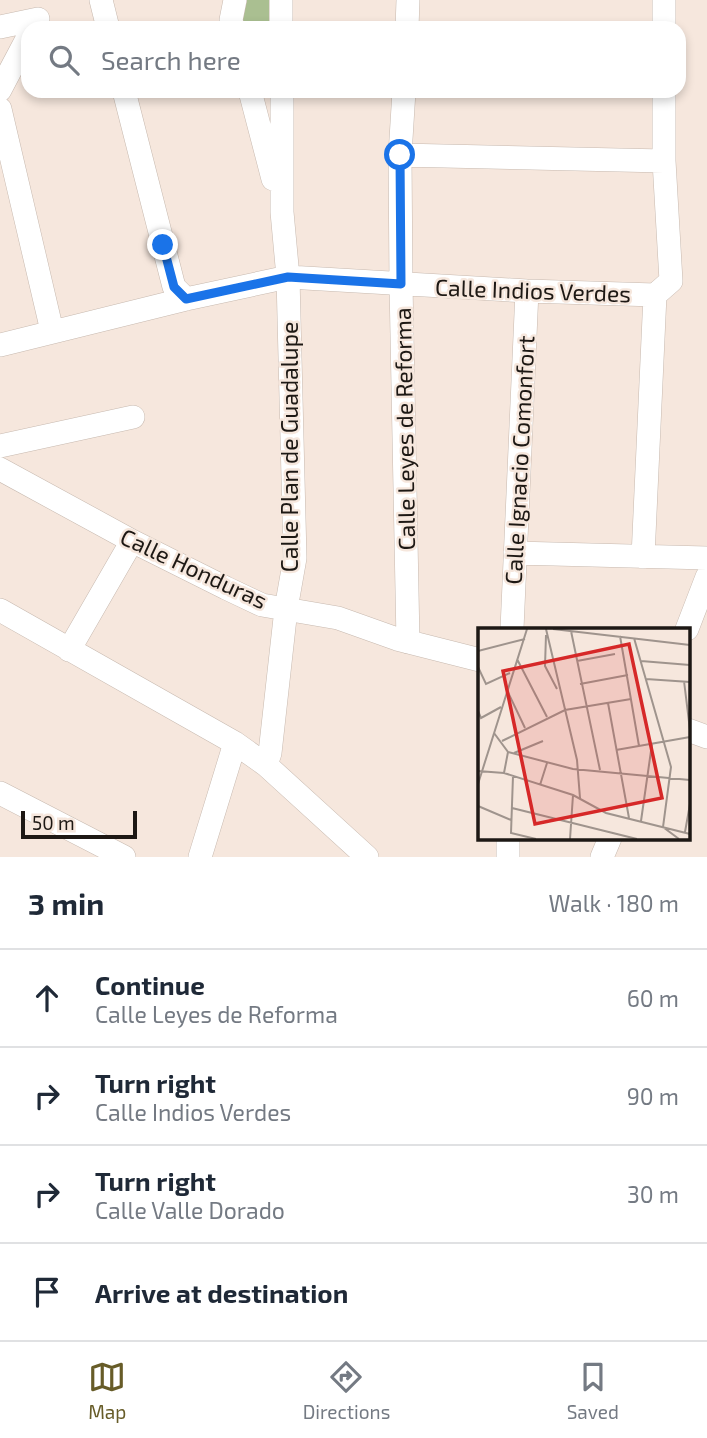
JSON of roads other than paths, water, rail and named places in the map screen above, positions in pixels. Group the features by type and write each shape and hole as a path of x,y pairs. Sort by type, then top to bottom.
{"street":[{"path":"101,0 106,21"},
{"path":"231,21 235,0"},
{"path":"281,0 281,21"},
{"path":"407,21 408,0"},
{"path":"664,0 664,21"},
{"path":"0,27 21,24"},
{"path":"0,90 21,51"},
{"path":"126,98 174,287 186,299"},
{"name":"Calle Plan de Guadalupe","path":"252,98 282,212"},
{"name":"Calle Plan de Guadalupe","path":"266,765 270,753 286,609 295,558 288,277 282,212 282,98"},
{"name":"Calle Leyes de Reforma","path":"404,98 400,155 401,284 408,642"},
{"path":"643,556 655,295 671,281 664,161 664,98"},
{"path":"0,109 52,331"},
{"path":"400,155 664,161"},
{"name":"Calle Indios Verdes","path":"0,345 288,277 527,291 655,295"},
{"name":"Calle Ignacio Comonfort","path":"512,628 527,291"},
{"path":"0,446 133,417"},
{"name":"Calle Honduras","path":"0,469 132,541 262,604 338,618 408,642 478,660"},
{"path":"69,650 132,541"},
{"path":"515,552 707,558"},
{"path":"687,628 707,577"},
{"path":"0,610 235,743 266,765 367,857"},
{"path":"690,731 707,737"},
{"path":"200,857 235,743"},
{"path":"0,793 124,857"},
{"path":"508,839 508,857"},
{"path":"603,857 610,839"}]}
